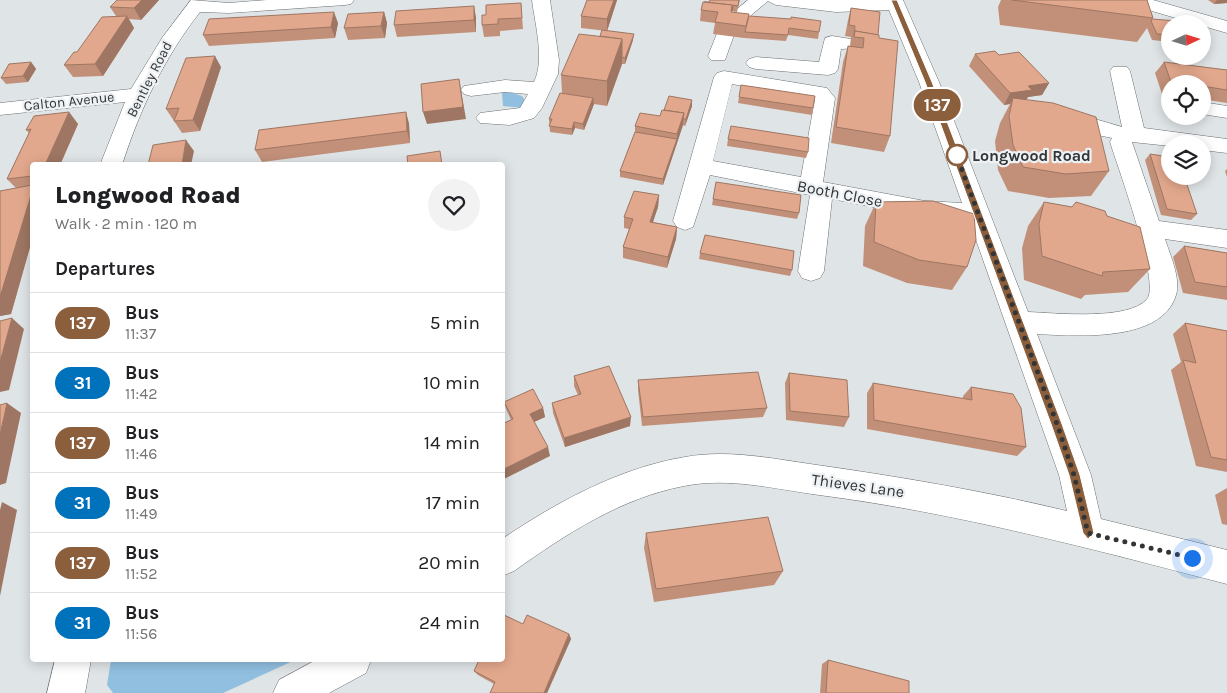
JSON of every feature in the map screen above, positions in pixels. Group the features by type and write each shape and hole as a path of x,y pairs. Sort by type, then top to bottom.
{"street":[{"path":"198,3 229,8 345,0"},
{"path":"487,118 519,117 532,108 550,68 541,0"},
{"path":"718,56 731,30 742,14 759,0"},
{"path":"776,0 836,7 895,2 904,48 979,212 1020,322 1074,475 1088,533"},
{"path":"1134,0 1227,27"},
{"name":"Bentley Road","path":"112,162 139,94 170,38 198,3"},
{"path":"756,63 828,69 832,42 850,44"},
{"path":"1120,71 1129,134"},
{"path":"686,221 724,77 820,92 825,98 811,271"},
{"path":"471,90 505,86 541,88"},
{"name":"Calton Avenue","path":"0,109 139,94"},
{"path":"1211,109 1227,112"},
{"path":"1040,118 1099,126 1129,134 1227,146"},
{"path":"1020,322 1096,324 1128,320 1146,315 1158,307 1163,296 1162,278 1149,228 1121,142 1129,134"},
{"name":"Booth Close","path":"701,166 925,209 979,212"},
{"path":"1149,228 1227,239"},
{"name":"Thieves Lane","path":"505,557 532,539 595,503 627,488 687,471 715,469 750,471 900,490 1001,511 1227,567"},
{"path":"66,693 73,662"},
{"path":"292,693 349,662"}],"shaded area":[{"path":"506,91 522,96 526,102 524,108 503,106 502,93"},
{"path":"111,662 291,662 223,693 113,693 107,685"}],"building":[{"path":"117,0 142,0 134,8 110,7"},
{"path":"587,0 614,0 607,19 581,16"},
{"path":"710,0 739,0 738,6 733,5 732,11 732,5 704,2 709,2"},
{"path":"1012,0 1147,0 1153,18"},
{"path":"703,2 732,5 731,12 749,14 746,26 715,22 718,12 701,10"},
{"path":"521,3 522,18 498,19 498,24 482,25 482,15 486,15 486,5"},
{"path":"474,6 474,20 394,25 396,11"},
{"path":"851,8 880,12 878,35 855,31 854,36 855,26 849,25"},
{"path":"334,12 331,27 203,35 209,19"},
{"path":"384,12 381,26 344,28 348,14"},
{"path":"127,16 95,64 64,65 74,52 77,52 102,17"},
{"path":"749,16 791,19 791,17 821,21 819,32 789,28 788,35 745,32"},
{"path":"1152,19 1161,20 1161,34 1157,34 1151,21"},
{"path":"602,30 634,34 625,58 622,57 622,39 600,36"},
{"path":"855,31 879,35 879,38 898,41 890,136 836,127 848,46 863,48 864,38 854,37"},
{"path":"579,34 622,39 607,81 561,75"},
{"path":"995,51 999,55 1019,52 1049,83 1028,86 1032,90 1010,93 975,54"},
{"path":"215,56 193,120 174,121 179,108 166,109 186,58"},
{"path":"31,62 23,76 1,78 9,64"},
{"path":"1165,65 1188,65 1227,70 1227,90 1211,87 1211,75 1169,75"},
{"path":"459,79 463,107 423,112 421,84"},
{"path":"741,85 815,96 813,108 739,97"},
{"path":"560,93 593,98 583,124 574,122 572,129 549,126 552,119 549,119"},
{"path":"669,96 692,100 686,119 683,119 684,113 664,110"},
{"path":"1013,98 1053,103 1096,117 1109,171 1066,174 1023,167 1013,145 1009,116"},
{"path":"662,110 684,113 677,134 635,126 640,113 660,116"},
{"path":"69,112 46,162 30,162 30,176 7,179 31,129 26,130 34,116"},
{"path":"406,112 407,131 255,150 259,130"},
{"path":"731,126 809,138 808,152 728,139"},
{"path":"635,132 677,139 663,179 620,171"},
{"path":"186,140 182,162 149,162 153,145"},
{"path":"440,151 442,162 408,162 407,156"},
{"path":"1150,154 1161,156 1161,185 1187,185 1197,214 1167,209"},
{"path":"716,182 801,195 799,213 713,199"},
{"path":"30,185 30,199 0,297 0,191"},
{"path":"634,191 659,195 650,222 677,227 668,257 623,247 633,219 624,217"},
{"path":"933,201 974,214 976,240 967,267 919,260 874,242 876,202"},
{"path":"1044,202 1072,207 1076,202 1105,211 1107,216 1140,227 1150,269 1103,272 1102,276 1042,256 1039,224"},
{"path":"705,235 794,251 792,270 700,253"},
{"path":"1184,246 1227,253 1227,287 1195,282"},
{"path":"12,318 0,362 0,321"},
{"path":"1185,323 1227,331 1227,460 1211,457 1183,360 1196,363"},
{"path":"609,366 631,417 564,438 552,403 581,394 574,376"},
{"path":"758,372 767,408 643,417 638,380"},
{"path":"789,373 847,380 849,417 790,411"},
{"path":"873,383 972,400 971,387 1013,394 1021,408 1026,447 874,420"},
{"path":"533,389 543,408 530,414 548,447 505,468 505,423 513,419 505,402"},
{"path":"7,403 0,435 0,405"},
{"path":"768,517 783,571 656,589 646,533"},
{"path":"505,615 523,624 527,615 569,634 544,693 490,693 495,682 474,671 478,662 505,662"},
{"path":"828,660 909,681 909,693 826,693"}],"bus line":[{"name":"137","path":"894,0 911,37 979,212 1057,424 1082,502 1088,533"}],"place":[{"name":"Longwood Road","path":"957,155"}],"route":[{"path":"957,155 1057,424 1082,502 1088,533 1192,558"}]}
